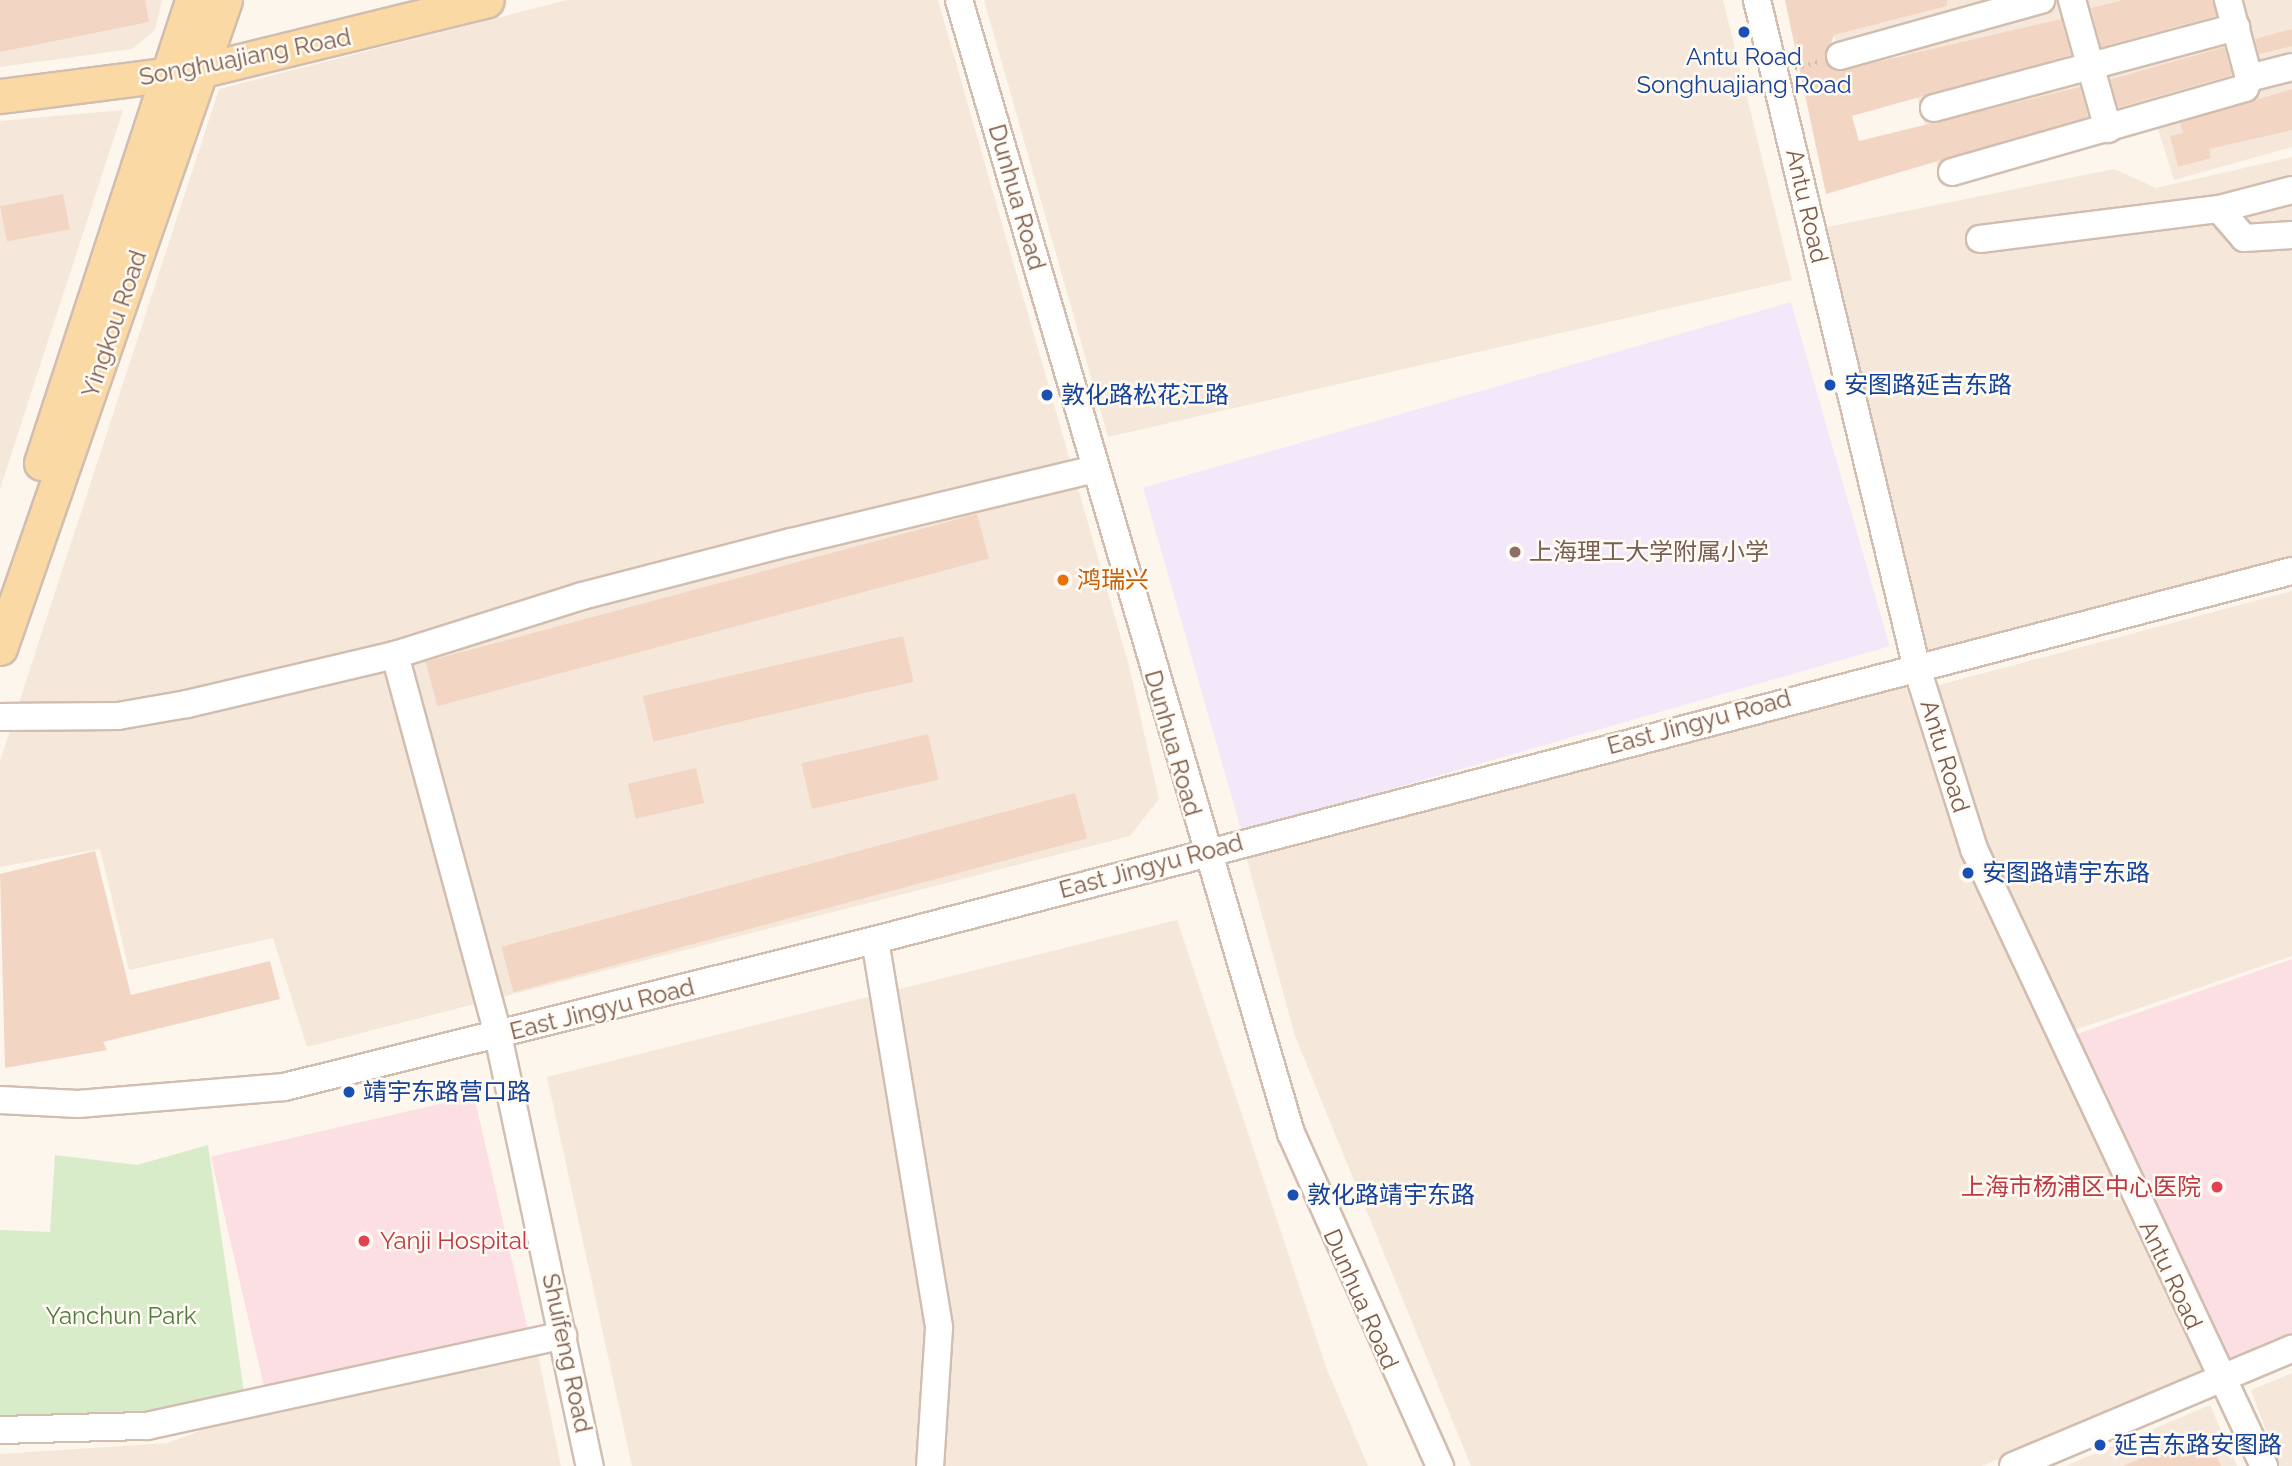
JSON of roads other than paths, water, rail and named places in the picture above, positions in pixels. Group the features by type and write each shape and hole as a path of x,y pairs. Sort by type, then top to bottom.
{"main road":[{"name":"Yingkou Road","path":"0,579 164,77 192,0"},
{"name":"Yingkou Road","path":"0,648 203,70 225,0"},
{"name":"Songhuajiang Road","path":"0,96 203,70 487,0"}],"street":[{"name":"Dunhua Road","path":"959,0 1205,852 1312,1188 1440,1466"},
{"name":"Antu Road","path":"1757,0 1777,74 1916,665 1995,904 2264,1466"},
{"path":"1840,55 1970,9 2042,0"},
{"path":"2072,0 2108,129"},
{"path":"1934,108 2090,65 2233,7 2249,78 2245,88 1952,172"},
{"path":"2249,78 2292,67"},
{"path":"1980,239 2219,209 2292,190"},
{"path":"2219,209 2244,238 2292,235"},
{"path":"0,717 118,716 395,655 582,596 1095,469"},
{"name":"East Jingyu Road","path":"0,1100 78,1104 231,1095 498,1035 875,940 1916,665 2292,571"},
{"name":"Shuifeng Road","path":"395,655 498,1035 590,1466"},
{"path":"875,940 939,1328 930,1466"},
{"path":"0,1430 148,1426 563,1335"},
{"path":"2012,1466 2292,1349"}],"place":[{"name":"Antu Road Songhuajiang Road","path":"1744,32"},
{"name":"安图路延吉东路","path":"1830,385"},
{"name":"敦化路松花江路","path":"1047,395"},
{"name":"上海理工大学附属小学","path":"1515,552"},
{"name":"鸿瑞兴","path":"1063,580"},
{"name":"安图路靖宇东路","path":"1968,873"},
{"name":"靖宇东路营口路","path":"349,1092"},
{"name":"上海市杨浦区中心医院","path":"2217,1187"},
{"name":"敦化路靖宇东路","path":"1293,1195"},
{"name":"Yanji Hospital","path":"364,1241"},
{"name":"延吉东路安图路","path":"2100,1445"}],"park label":[{"name":"Yanchun Park","path":"121,1316"}]}
